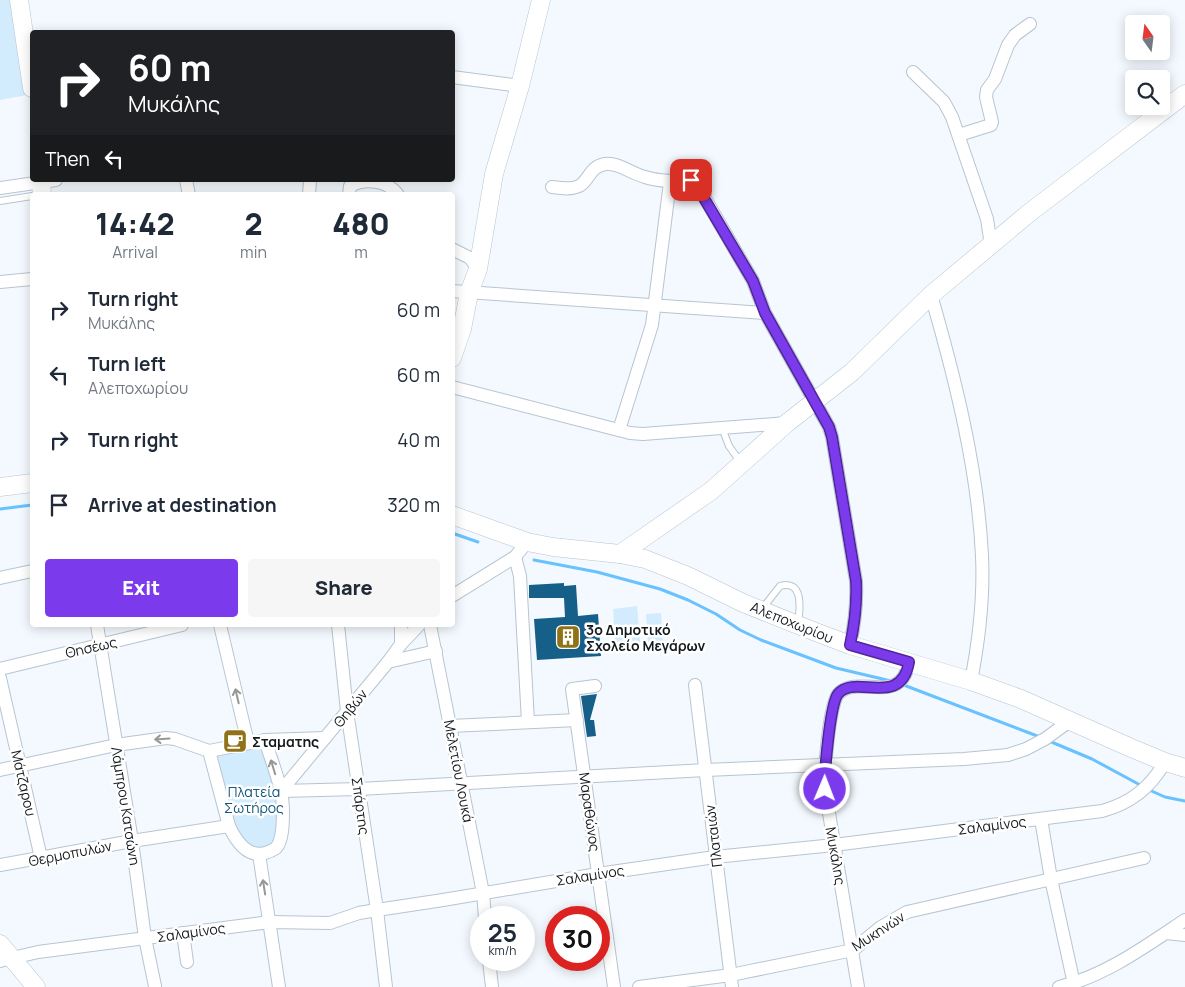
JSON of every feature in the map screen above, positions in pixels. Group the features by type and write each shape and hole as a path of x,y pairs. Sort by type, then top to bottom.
{"street":[{"path":"19,0 30,74"},
{"path":"455,349 462,329 461,292 478,269 494,174 520,86 541,0"},
{"path":"959,136 991,125 992,122 986,97 987,90 995,79 1008,45 1015,35 1030,24"},
{"path":"912,72 944,102 952,117 987,219 991,245"},
{"path":"455,77 520,86"},
{"path":"620,554 711,491 814,401 852,372 931,295 1029,213 1185,94"},
{"path":"552,187 568,189 579,186 584,183 592,171 598,166 605,164 613,164 642,177 670,182 691,180 695,183 753,281 765,313 829,427 834,444 857,599 850,645"},
{"path":"349,192 350,186 358,182"},
{"path":"373,182 387,186 394,192"},
{"path":"619,430 648,342 655,305 670,182"},
{"path":"0,188 42,187"},
{"path":"455,250 470,258 478,269"},
{"path":"0,282 30,279"},
{"path":"461,292 765,313"},
{"path":"931,295 964,428 980,522 982,558 981,600 979,637 972,681"},
{"path":"455,388 630,433 643,434 787,424"},
{"path":"0,486 30,483"},
{"name":"Αλεποχωρίου","path":"455,515 527,542 553,547 620,554 645,560 682,573 797,625 850,645 972,681 1022,699 1165,762 1185,768"},
{"path":"455,594 515,557 527,542"},
{"path":"515,557 520,576 528,722"},
{"path":"0,578 30,571"},
{"name":"Λάμπρου Κατσώνη","path":"97,627 132,841 145,938 155,986"},
{"name":"Θησέως","path":"0,668 174,627"},
{"path":"220,627 248,743"},
{"name":"Σπάρτης","path":"338,627 347,710 377,910 386,987"},
{"path":"400,627 401,644"},
{"name":"Θηβών","path":"281,791 401,644 417,627"},
{"name":"Μελετίου Λουκά","path":"430,627 484,906"},
{"path":"388,662 436,651"},
{"name":"Μυκάλης","path":"858,987 825,789 825,764 834,705 838,694 848,688 887,688 904,677 909,662"},
{"name":"Μάτζαρου","path":"0,678 41,858"},
{"name":"Πλαταιών","path":"694,685 732,981"},
{"name":"Μαραθώνος","path":"595,686 572,689 614,987"},
{"path":"450,726 577,720"},
{"path":"281,791 461,784 825,764 914,762 1008,755 1026,749 1045,739 1071,720"},
{"path":"0,770 116,745 166,738 175,739 209,751 265,740 325,738"},
{"path":"209,751 233,836 253,854 260,854 275,848 279,841 283,810 281,791 265,740"},
{"name":"Σαλαμίνος","path":"6,960 38,952 270,922 330,923 359,913 715,857 834,845 1102,811 1119,806 1146,788 1165,762"},
{"path":"1041,819 1051,879 1074,984"},
{"name":"Θερμοπυλών","path":"0,866 132,841 229,826"},
{"path":"260,854 279,987"},
{"name":"Μυκηνών","path":"639,987 732,981 853,950 881,926 907,912 1144,858"},
{"path":"1059,987 1074,984 1106,969 1185,920"},
{"path":"183,933 187,962"},
{"path":"1166,933 1185,934"},
{"path":"0,944 6,960 36,987"},
{"path":"490,971 492,987"}],"lane":[{"path":"0,201 42,187"},
{"path":"722,428 729,446 742,464"},
{"path":"762,610 780,586 784,584 792,586 796,589 800,601 797,625"}],"green space":[{"path":"0,0 12,0 19,32 27,95 0,100"},
{"path":"637,606 641,651 616,653 613,609"},
{"path":"661,613 663,641 648,643 646,614"},
{"name":"Πλατεία Σωτήρος","path":"264,742 282,810 273,846 260,851 238,839 213,752"}],"building":[{"name":"3ο Δημοτικό Σχολείο Μεγάρων","path":"564,583 564,586 576,585 578,616 598,614 601,656 537,660 534,619 565,617 564,598 529,598 529,585"},
{"path":"597,694 590,720 594,720 596,736 587,737 581,696"}],"waterway":[{"path":"0,509 30,505"},
{"path":"455,534 478,542"},
{"path":"534,560 597,572 660,589 716,614 740,630 761,640 836,668 891,681"},
{"path":"901,684 1040,737"},
{"path":"1049,741 1092,759 1142,786"},
{"path":"1147,789 1165,797 1185,801"}],"place":[{"name":"3ο Δημοτικό Σχολείο Μεγάρων","path":"568,637"},
{"name":"Σταματης","path":"235,741"}],"route":[{"path":"691,180 695,183 753,281 765,313 829,427 835,450 856,581 855,622 850,645 909,662 904,677 887,688 848,688 838,694 834,705 825,764 825,789"}]}
